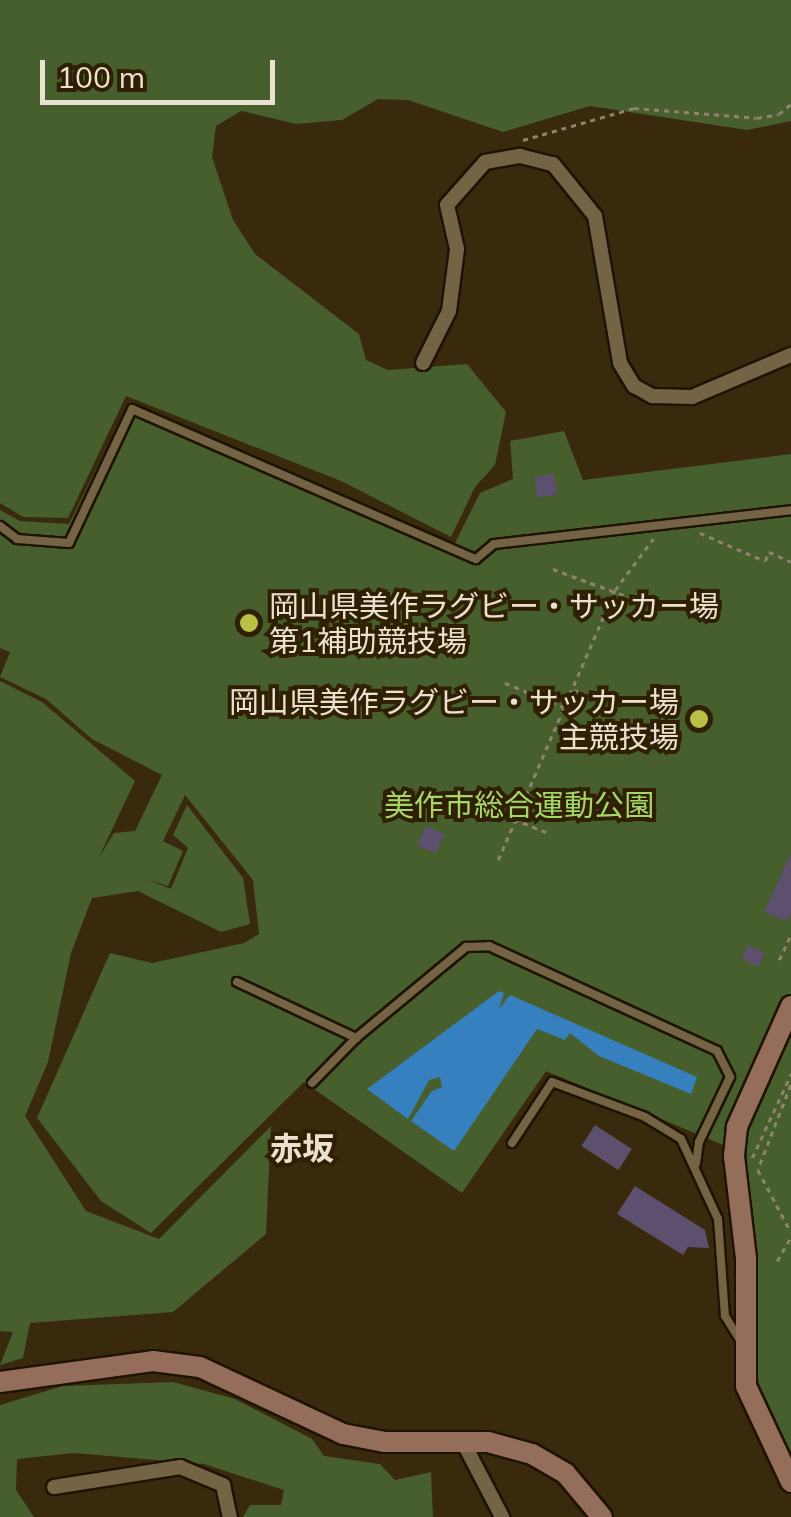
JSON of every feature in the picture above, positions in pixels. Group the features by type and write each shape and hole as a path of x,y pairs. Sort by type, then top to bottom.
{"street":[{"path":"422,363 449,311 457,249 447,212 453,192 485,162 520,156 553,164 595,216 620,363 634,386 652,396 692,397 791,354"},
{"path":"791,1006 738,1127 734,1156 746,1258 742,1343 746,1386 791,1482"},
{"path":"0,1382 153,1361 200,1367 342,1434 385,1442 463,1442 532,1454 566,1474 602,1517"},
{"path":"463,1442 502,1517"},
{"path":"54,1487 180,1467 223,1485 230,1517"}],"lane":[{"path":"0,526 17,539 69,543 132,408 476,560 494,544 791,510"},
{"path":"312,1083 356,1038 466,947 488,946 717,1051 730,1077 699,1142 696,1164"},
{"path":"238,982 356,1038"},
{"path":"512,1144 552,1082 666,1126 696,1164 724,1252 725,1316 742,1343"}],"path":[{"path":"541,130 634,108 757,118 780,114 791,104"},
{"path":"684,526 765,561 769,552 791,562"},
{"path":"498,860 615,590 637,552 666,529"},
{"path":"554,569 644,603"},
{"path":"505,684 565,707"},
{"path":"573,689 604,702"},
{"path":"558,724 588,737"},
{"path":"458,797 546,832"},
{"path":"779,960 791,934"},
{"path":"748,1163 791,1074"},
{"path":"777,1261 791,1235 758,1170 791,1086"},
{"path":"749,1139 750,1182"}],"green space":[{"path":"0,0 791,0 791,121 747,130 590,106 503,132 408,100 378,99 342,120 296,124 241,111 216,126 212,157 233,220 255,254 359,334 366,360 388,370 467,364 506,412 495,465 475,487 451,537 341,481 126,396 68,518 23,517 0,503"},
{"name":"美作市総合運動公園","path":"129,402 454,545 480,493 513,479 510,441 564,431 583,480 791,454 791,1462 759,1390 745,1154 546,1071 462,1193 304,1082 151,1233 101,1201 37,1118 110,953 152,963 244,943 259,934 253,880 185,795 163,841 183,851 168,886 147,879 171,889 188,848 173,835 187,805 243,878 250,924 221,932 138,891 92,898 71,953 48,1062 25,1116 86,1211 159,1239 271,1126 266,1234 173,1312 30,1323 23,1358 0,1365 13,1332 0,1331 0,681 42,702 135,781 99,857 114,833 135,831 162,775 92,739 46,699 0,677 10,652 0,648 0,510 20,521 69,524"},
{"path":"173,1382 235,1399 312,1439 324,1456 380,1464 395,1480 431,1472 433,1517 243,1517 250,1505 281,1505 284,1490 204,1464 74,1453 17,1459 16,1490 34,1517 0,1517 0,1405 63,1386"}],"water":[{"path":"499,991 504,993 499,1009 510,995 697,1077 691,1094 599,1056 570,1033 565,1040 537,1029 454,1151 411,1121 432,1091 442,1087 440,1077 429,1080 408,1119 367,1089"}],"building":[{"path":"554,474 557,495 537,498 534,477"},
{"path":"426,826 444,834 436,853 417,845"},
{"path":"791,853 791,914 787,921 764,912"},
{"path":"748,945 765,953 759,967 742,959"},
{"path":"595,1125 632,1149 618,1170 581,1146"},
{"path":"635,1186 705,1230 709,1248 688,1247 683,1255 617,1214"}],"place":[{"name":"岡山県美作ラグビー・サッカー場 第1補助競技場","path":"249,623"},
{"name":"岡山県美作ラグビー・サッカー場 主競技場","path":"699,719"}],"district":[{"name":"赤坂","path":"302,1148"}]}
